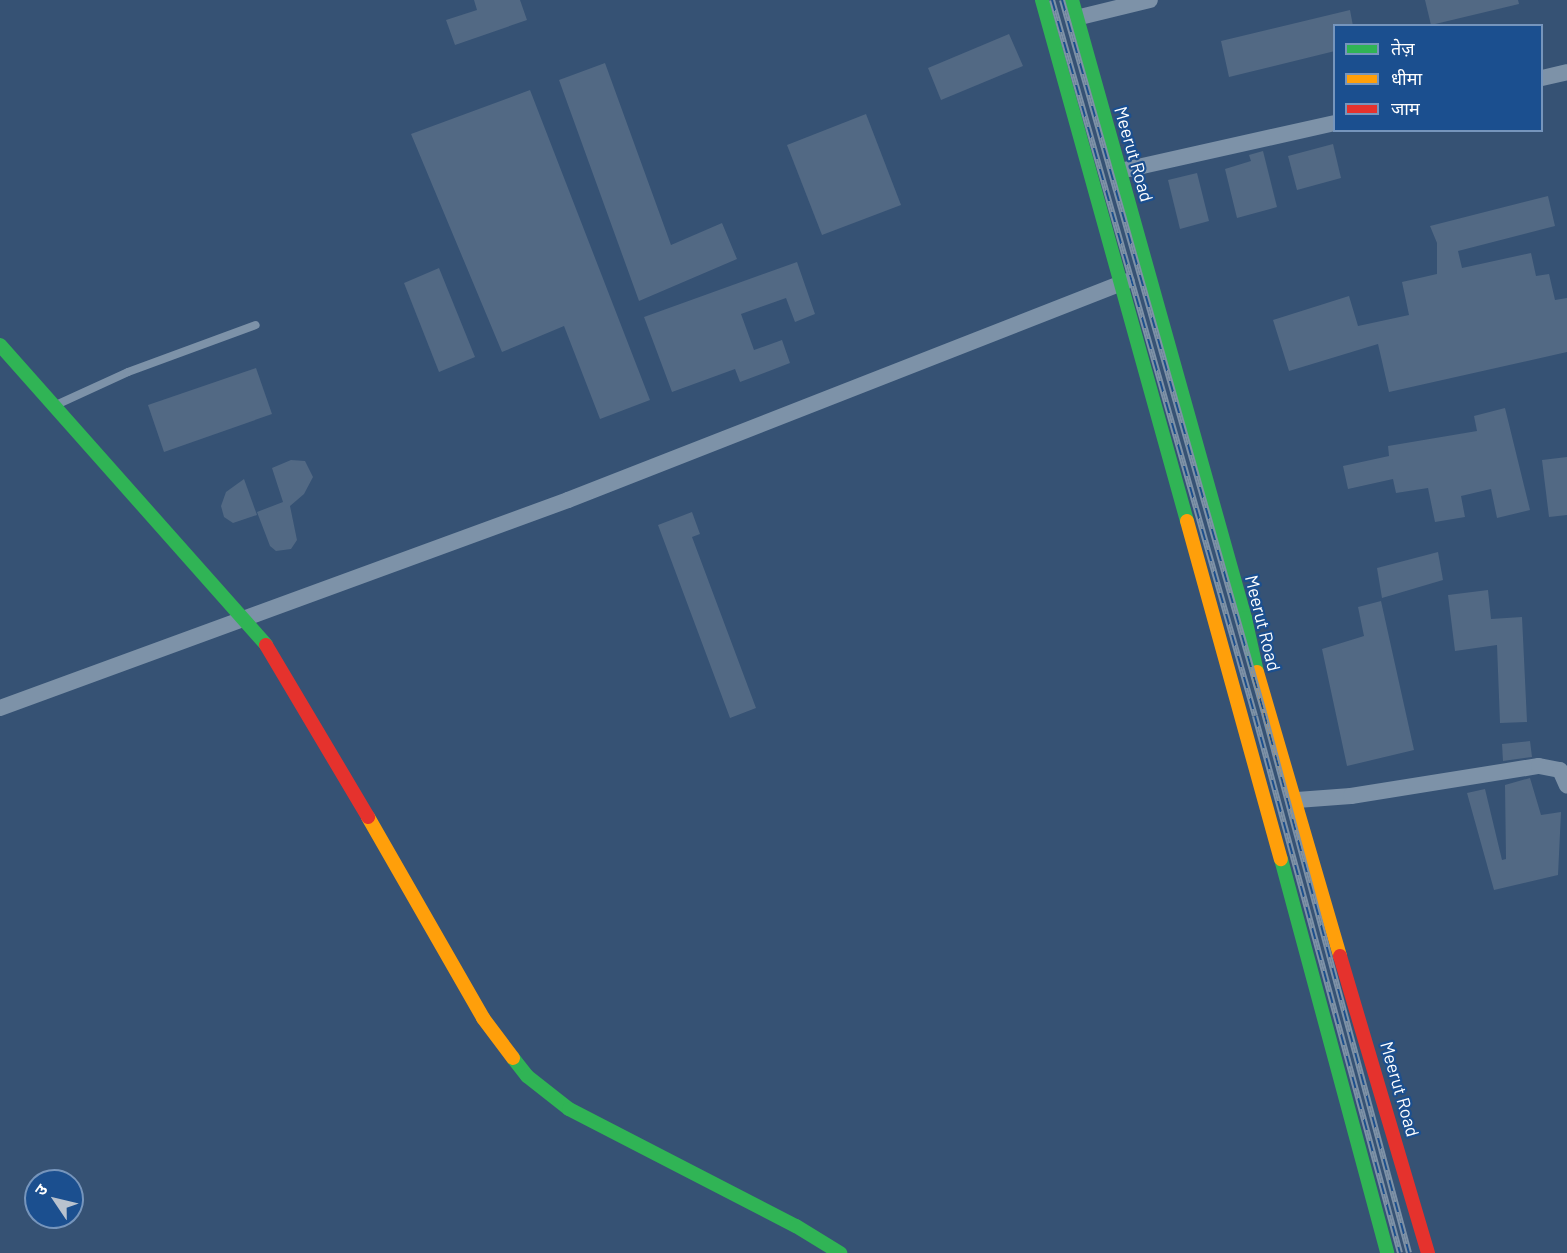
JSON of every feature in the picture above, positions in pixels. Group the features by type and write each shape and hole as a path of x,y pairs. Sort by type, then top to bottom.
{"main road":[{"path":"1042,0 1387,1253"},
{"name":"Meerut Road","path":"1072,0 1245,618 1256,670 1297,800 1428,1253"},
{"path":"0,345 248,620 291,680 483,1018 527,1076 569,1108 796,1226 840,1253"}],"street":[{"path":"1076,18 1150,0"},
{"path":"1543,78 1567,72"},
{"path":"1120,171 1333,123"},
{"path":"0,708 248,620 568,500 1149,273"},
{"path":"1297,800 1352,796 1539,766 1560,770 1567,786"}],"lane":[{"path":"56,406 128,372 256,325"}],"building":[{"path":"474,0 520,0 527,20 455,45 446,20 477,10"},
{"path":"1425,0 1518,0 1519,4 1431,24"},
{"path":"1350,10 1353,24 1333,24 1333,51 1229,77 1221,41"},
{"path":"1009,34 1023,66 941,100 928,68"},
{"path":"605,63 671,245 722,223 737,259 639,301 559,80"},
{"path":"530,90 650,400 600,419 564,326 502,352 411,134"},
{"path":"866,114 901,205 822,235 787,145"},
{"path":"1333,144 1341,178 1297,190 1288,156"},
{"path":"1263,151 1277,207 1237,218 1225,169 1251,161 1249,155"},
{"path":"1197,173 1209,221 1180,229 1168,180"},
{"path":"1548,196 1555,226 1458,251 1462,268 1531,253 1536,276 1549,274 1555,300 1567,298 1567,352 1389,392 1378,344 1289,371 1273,320 1349,296 1358,326 1409,315 1402,282 1437,274 1437,243 1430,226"},
{"path":"797,262 815,314 795,322 786,298 741,314 754,350 782,340 790,363 740,382 735,369 672,392 644,317"},
{"path":"439,268 475,357 439,372 404,283"},
{"path":"256,368 272,414 164,452 148,405"},
{"path":"1505,408 1530,510 1497,518 1491,489 1461,496 1465,517 1435,522 1428,488 1396,493 1393,479 1348,489 1343,466 1389,456 1388,446 1477,431 1474,416"},
{"path":"1567,457 1567,515 1549,517 1542,460"},
{"path":"291,460 305,461 313,477 304,494 290,506 297,540 291,549 276,551 270,546 257,512 283,502 272,468"},
{"path":"244,479 257,515 233,523 224,517 221,506 226,492"},
{"path":"692,512 700,534 692,537 756,708 730,718 658,525"},
{"path":"1438,552 1443,580 1382,598 1377,568"},
{"path":"1488,590 1491,619 1522,617 1527,722 1500,723 1497,645 1455,651 1448,595"},
{"path":"1381,601 1414,750 1347,766 1322,649 1364,636 1358,607"},
{"path":"1530,741 1532,757 1503,761 1502,744"},
{"path":"1530,778 1541,815 1561,812 1558,875 1494,890 1467,793 1485,789 1502,860 1506,859 1505,785"}],"railway":[{"path":"1052,0 1255,716 1400,1253"},
{"path":"1062,0 1264,713 1409,1253"}],"traffic: fast":[{"path":"1042,0 1187,521"},
{"path":"1072,0 1245,618 1257,672"},
{"path":"0,345 266,645"},
{"path":"1281,859 1387,1253"},
{"path":"513,1058 527,1076 569,1109 796,1226 840,1253"}],"traffic: slow":[{"path":"1187,521 1281,859"},
{"path":"1257,672 1340,956"},
{"path":"368,817 483,1018 513,1058"}],"traffic: jam":[{"path":"266,645 368,817"},
{"path":"1340,956 1428,1253"}]}
